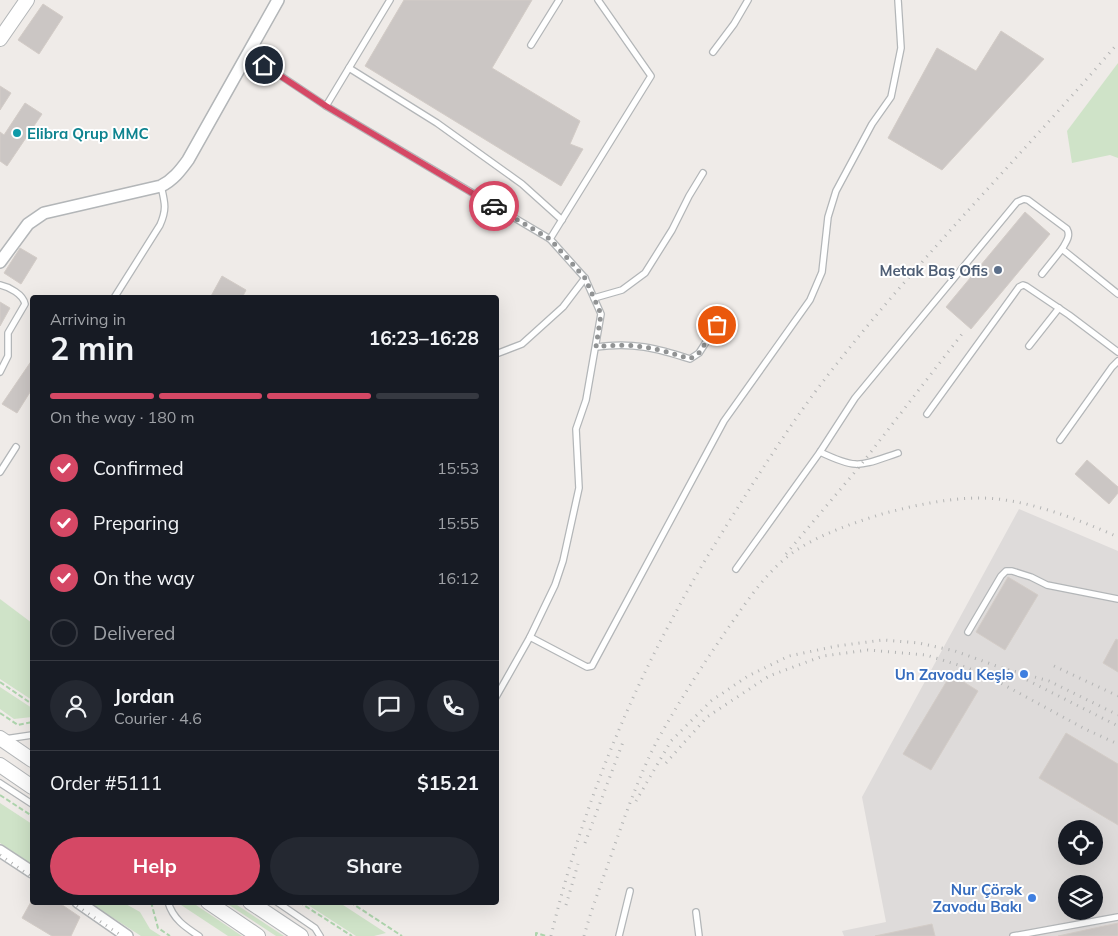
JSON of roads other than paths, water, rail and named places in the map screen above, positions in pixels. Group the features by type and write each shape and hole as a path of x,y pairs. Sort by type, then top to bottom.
{"street":[{"path":"0,40 27,0"},
{"path":"0,262 28,224 44,213 161,186 170,182 188,160 278,0"},
{"path":"0,739 30,759"},
{"path":"0,765 30,786"},
{"path":"0,851 30,871"},
{"path":"82,905 127,936"},
{"path":"212,905 258,936"},
{"path":"254,905 301,936"}],"lane":[{"path":"326,106 390,0"},
{"path":"530,46 559,0"},
{"path":"550,239 651,76 598,0"},
{"path":"713,52 734,24 748,0"},
{"path":"530,637 578,664 588,668 592,666 724,421 810,300 822,272 828,218 836,191 872,124 891,97 901,48 898,0"},
{"path":"248,54 326,106 550,239 585,278 601,314 586,400 576,429 579,488 563,561 555,585 530,637 499,691"},
{"path":"349,68 437,123 522,184 562,220"},
{"path":"594,298 622,290 646,273 703,173"},
{"path":"116,295 160,225 166,207 161,186"},
{"path":"736,569 820,452 860,391 1017,202 1024,199 1067,229 1069,233 1062,249 1042,274"},
{"path":"1062,249 1118,294"},
{"path":"499,353 522,344 563,307 585,278"},
{"path":"0,285 22,296 25,300 25,304 8,333 8,356 0,372"},
{"path":"927,414 1019,287 1023,285 1059,308 1118,352"},
{"path":"1029,346 1059,308"},
{"path":"596,347 617,344 649,346 690,359 699,353 717,325"},
{"path":"1060,440 1112,366 1118,361"},
{"path":"0,472 16,447"},
{"path":"820,452 844,463 860,466 898,453"},
{"path":"968,632 1001,576 1006,571 1031,577 1061,589 1118,599"},
{"path":"0,739 30,735"},
{"path":"0,783 30,803"},
{"path":"619,936 630,891"},
{"path":"169,905 172,914 178,921 199,936"},
{"path":"281,905 315,928 320,936"},
{"path":"696,912 699,936"},
{"path":"1012,936 1118,917"}],"railway":[{"path":"551,936 574,852 588,810 637,688 699,570 740,504 805,406 862,332 934,248 1118,43"},
{"path":"786,554 860,466 962,334"},
{"path":"584,936 628,808 657,741 699,671 749,599 775,568 795,551 826,534 882,514 928,503 975,498 1011,501 1030,505 1066,516 1118,537"},
{"path":"636,801 671,741 711,701 748,676 789,656 837,646 883,640 919,643 955,651 1002,668 1049,681 1118,715"},
{"path":"666,763 707,717 769,676 823,656 868,650 926,655 968,668 995,680 1085,729 1118,744"},
{"path":"1054,666 1118,696"},
{"path":"1027,680 1118,726"},
{"path":"585,843 623,742"},
{"path":"0,855 30,876"},
{"path":"566,905 578,864"},
{"path":"76,905 122,936"}],"place":[{"name":"Elibra Qrup MMC","path":"17,133"},
{"name":"Metak Baş Ofis","path":"998,270"},
{"name":"Un Zavodu Keşlə","path":"1024,674"},
{"name":"Nur Çörək Zavodu Bakı","path":"1032,898"}]}
